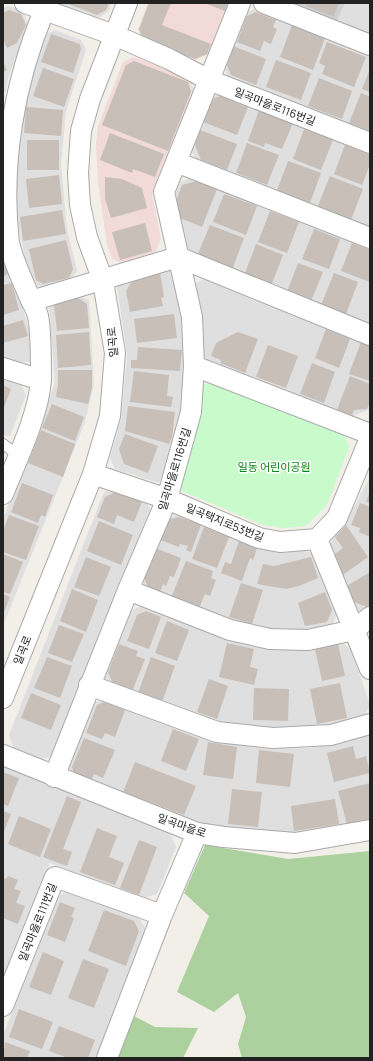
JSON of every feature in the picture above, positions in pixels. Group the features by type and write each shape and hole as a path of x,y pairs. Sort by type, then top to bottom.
{"street":[{"name":"일곡마을로116번길","path":"25,3 114,35 169,59 209,80 370,143"},
{"name":"일곡로","path":"3,698 93,474 110,416 115,353 103,280 87,237 80,205 78,173 80,131 90,99 127,3"},
{"name":"일곡마을로116번길","path":"54,776 128,590 168,499 191,412 194,366 192,317 164,192 240,3"},
{"path":"264,3 370,45"},
{"path":"3,494 11,449 38,400 41,380 38,316 16,268 9,242 3,200 8,102 44,11"},
{"path":"176,162 370,238"},
{"path":"31,301 178,257 370,335"},
{"path":"194,366 370,434"},
{"path":"3,368 41,380"},
{"path":"370,438 338,518 317,539 370,669"},
{"name":"일곡택지로53번길","path":"93,474 168,499 259,538 280,542 317,539"},
{"path":"128,590 230,630 270,639 308,640 354,630 370,617"},
{"path":"89,685 217,732 273,738 331,735 370,724"},
{"name":"일곡마을로","path":"3,755 198,833 224,837 295,843 370,830"},
{"path":"107,1058 162,915 198,833"},
{"name":"일곡마을로111번길","path":"3,1006 55,878 162,915"}],"shaded area":[{"path":"59,3 111,3 109,11 98,18"},
{"path":"148,3 232,3 212,53 195,60 142,40 138,29"},
{"path":"297,3 345,3 336,24 295,8"},
{"path":"345,3 370,3 370,38 336,24"},
{"path":"7,6 21,9 28,24 8,78 6,91 3,92 3,8"},
{"path":"255,9 370,54 370,133 228,77 223,66 243,14"},
{"path":"55,30 81,40 86,50 66,111 61,165 67,229 77,271 70,280 43,288 34,284 25,257 15,212 14,150 28,83 47,34"},
{"path":"134,57 190,78 194,90 152,194 161,239 154,256 122,263 112,259 107,244 98,183 96,145 98,126 123,62"},
{"path":"223,93 370,150 370,229 196,160 191,150 211,97"},
{"path":"192,178 370,247 370,328 189,255 173,200 180,182"},
{"path":"3,241 31,336 31,362 11,362 3,358"},
{"path":"164,267 174,271 187,346 184,411 170,457 159,483 115,469 110,458 121,420 127,355 117,287 120,278"},
{"path":"207,278 370,343 370,409 351,417 206,359 202,351 196,283"},
{"path":"78,295 89,300 94,384 85,422 3,626 3,519 55,383 49,308 51,303"},
{"path":"3,376 21,384 26,395 10,436 3,435"},
{"path":"370,477 370,609 365,613 356,610 329,555 332,537 345,524"},
{"path":"116,488 144,499 150,509 53,756 39,760 14,749 9,735 104,492"},
{"path":"180,514 297,547 313,554 338,611 332,626 311,631 272,634 234,623 146,590 142,578 165,519"},
{"path":"142,606 340,642 351,649 370,705 363,720 329,730 275,733 216,726 109,685 104,675 129,611"},
{"path":"105,698 216,740 266,749 310,748 354,740 370,734 370,822 296,833 203,825 73,776 67,767 93,703"},
{"path":"3,764 170,832 176,847 157,894 141,899 50,863 3,982"},
{"path":"70,889 137,915 145,928 96,1058 3,1058 3,1035 59,896"}],"green space":[{"name":"일동 어린이공원","path":"216,380 343,431 349,448 327,505 306,526 283,528 263,525 182,491 180,479 201,386"},
{"path":"205,845 288,859 370,851 370,1058 242,1058 238,1044 246,1017 238,993 214,1012 177,992 209,916 184,893"},
{"path":"134,1016 155,1027 198,1028 183,1058 118,1058"}],"building":[{"path":"66,3 109,3 106,10 97,15"},
{"path":"149,3 171,3 162,25 211,44 207,54 195,59 143,39 139,29"},
{"path":"204,3 228,3 225,11"},
{"path":"307,3 339,3 334,17 306,6"},
{"path":"9,10 21,14 26,25 17,43 7,48 3,39 3,13"},
{"path":"256,12 276,20 273,27 277,29 271,44 264,41 260,51 237,42 247,16"},
{"path":"292,25 325,38 313,70 280,57"},
{"path":"51,34 80,44 81,49 73,73 41,62"},
{"path":"327,42 366,57 354,87 322,74 325,66 319,63"},
{"path":"233,46 266,59 256,85 231,75 226,63"},
{"path":"276,60 311,73 301,100 266,87"},
{"path":"3,61 7,70 3,72"},
{"path":"134,61 188,82 191,92 168,151 102,125 126,65"},
{"path":"43,68 74,79 64,107 33,96"},
{"path":"370,69 370,92 362,89"},
{"path":"319,78 352,91 342,119 308,106"},
{"path":"361,93 370,97 370,131 349,123"},
{"path":"220,96 248,107 237,135 203,122 212,99"},
{"path":"26,107 63,110 61,136 24,133"},
{"path":"259,110 293,123 282,149 265,143 264,147 248,141"},
{"path":"304,129 333,140 321,170 293,159"},
{"path":"200,130 237,144 227,170 201,160 195,145"},
{"path":"110,133 164,154 155,177 133,169 132,173 100,160"},
{"path":"27,140 59,140 59,170 27,170"},
{"path":"247,143 279,155 267,185 236,173"},
{"path":"345,145 370,155 370,164 362,185 334,174"},
{"path":"288,161 321,173 310,203 277,190"},
{"path":"59,175 62,204 29,208 26,179"},
{"path":"330,176 363,189 351,220 317,208"},
{"path":"105,177 122,179 142,188 147,208 111,218 105,199"},
{"path":"197,181 217,189 202,227 180,218 176,202 182,185"},
{"path":"224,194 257,206 246,235 213,222"},
{"path":"62,210 66,234 23,241 20,217"},
{"path":"270,211 299,222 287,253 258,242"},
{"path":"145,223 152,251 120,260 112,232"},
{"path":"210,225 244,238 232,270 197,256"},
{"path":"314,229 340,239 329,269 302,259"},
{"path":"66,240 73,269 69,278 43,284 36,280 29,249"},
{"path":"352,243 370,250 370,282 341,271"},
{"path":"256,244 283,255 271,286 244,276"},
{"path":"3,256 8,274 3,276"},
{"path":"298,263 323,272 311,301 287,292"},
{"path":"160,273 164,297 161,298 163,306 130,312 126,291 133,279"},
{"path":"334,273 358,282 346,314 321,305"},
{"path":"12,283 19,310 3,315 3,285"},
{"path":"77,297 87,304 89,328 57,331 54,305"},
{"path":"174,314 177,338 137,343 134,319"},
{"path":"23,320 28,336 3,343 3,326"},
{"path":"326,329 350,339 339,368 315,358"},
{"path":"89,332 91,365 58,368 56,335"},
{"path":"238,332 258,339 245,373 220,363 221,360 211,356 216,343"},
{"path":"361,342 370,345 370,381 349,374"},
{"path":"268,345 298,356 286,388 256,377"},
{"path":"138,347 182,350 180,371 131,368 131,360 137,360"},
{"path":"312,363 335,372 324,403 300,394"},
{"path":"58,370 92,370 92,388 88,404 56,397"},
{"path":"134,371 169,375 167,396 173,397 171,407 130,402"},
{"path":"350,376 370,384 370,402 367,409 354,410 352,415 337,410"},
{"path":"3,385 11,389 3,410"},
{"path":"52,404 84,417 75,441 42,428"},
{"path":"128,406 175,412 172,437 169,444 125,431"},
{"path":"41,430 75,444 63,477 28,463"},
{"path":"125,434 158,446 148,473 124,464 119,449"},
{"path":"22,483 53,495 45,517 41,515 38,523 11,512"},
{"path":"370,491 370,503 366,502"},
{"path":"116,492 142,502 134,522 117,515 114,524 97,517 105,497"},
{"path":"360,503 370,507 370,537 359,532 360,528 351,525"},
{"path":"9,515 39,526 26,560 3,552 3,531"},
{"path":"179,517 201,525 191,552 186,550 188,546 180,544 179,547 160,540 167,520"},
{"path":"99,521 133,535 121,565 87,551"},
{"path":"346,525 368,557 340,577 332,556 343,548 335,537"},
{"path":"204,527 229,537 217,568 192,559"},
{"path":"239,541 257,548 253,560 250,558 242,581 221,573 225,562 231,564"},
{"path":"155,548 181,558 174,577 170,576 166,586 163,584 159,594 149,590 144,577"},
{"path":"3,554 23,562 10,594 3,592"},
{"path":"86,557 111,567 99,596 74,587"},
{"path":"311,557 318,578 299,586 286,589 257,584 263,564 274,566"},
{"path":"186,561 213,571 211,578 216,580 210,596 205,594 199,608 171,598"},
{"path":"370,572 370,605 367,607 354,602 345,587"},
{"path":"241,583 263,590 252,624 229,617"},
{"path":"72,589 98,600 86,632 60,621"},
{"path":"325,592 332,610 327,622 305,626 298,603"},
{"path":"3,594 10,597 3,615"},
{"path":"146,611 161,617 149,649 127,641 137,615"},
{"path":"167,621 189,630 177,661 155,653"},
{"path":"59,625 84,634 72,662 48,653"},
{"path":"227,643 254,649 250,667 258,669 254,685 219,677"},
{"path":"119,644 138,651 136,656 145,659 132,692 113,684 108,672"},
{"path":"338,644 345,676 322,681 315,649"},
{"path":"47,657 72,666 60,698 34,688"},
{"path":"151,657 175,666 162,702 138,693"},
{"path":"209,679 228,686 217,719 197,712"},
{"path":"340,683 347,718 317,724 310,689"},
{"path":"254,688 289,689 288,721 253,720"},
{"path":"31,693 61,705 51,730 21,718"},
{"path":"104,702 125,710 115,737 105,733 102,739 86,733 97,705"},
{"path":"173,729 199,739 186,771 161,761"},
{"path":"84,738 115,750 103,778 94,774 91,781 74,774 72,767"},
{"path":"208,742 237,747 233,779 203,775"},
{"path":"353,746 356,759 366,756 370,773 334,782 327,753"},
{"path":"259,750 294,754 290,787 256,783"},
{"path":"135,762 196,786 184,815 123,792"},
{"path":"3,772 19,778 8,806 3,804"},
{"path":"370,783 370,819 347,824 338,791"},
{"path":"232,789 262,792 258,827 228,824"},
{"path":"67,796 81,802 63,849 72,852 67,866 43,857"},
{"path":"335,799 339,824 294,831 291,806"},
{"path":"3,811 11,814 3,834"},
{"path":"19,816 51,829 40,857 8,844"},
{"path":"97,828 117,836 109,857 124,863 115,885 80,872"},
{"path":"139,840 157,847 139,895 120,888"},
{"path":"8,876 18,880 14,889 21,891 16,903 25,906 18,924 3,918 3,878 6,879"},
{"path":"60,902 75,908 71,917 74,918 65,942 47,935"},
{"path":"104,910 134,921 139,931 126,966 88,951"},
{"path":"43,952 64,961 51,995 29,987"},
{"path":"83,959 109,969 94,1008 68,998"},
{"path":"19,1009 53,1022 42,1049 9,1037"},
{"path":"59,1026 95,1040 88,1058 68,1058 49,1051"},
{"path":"5,1042 30,1051 27,1058 3,1058"}]}
